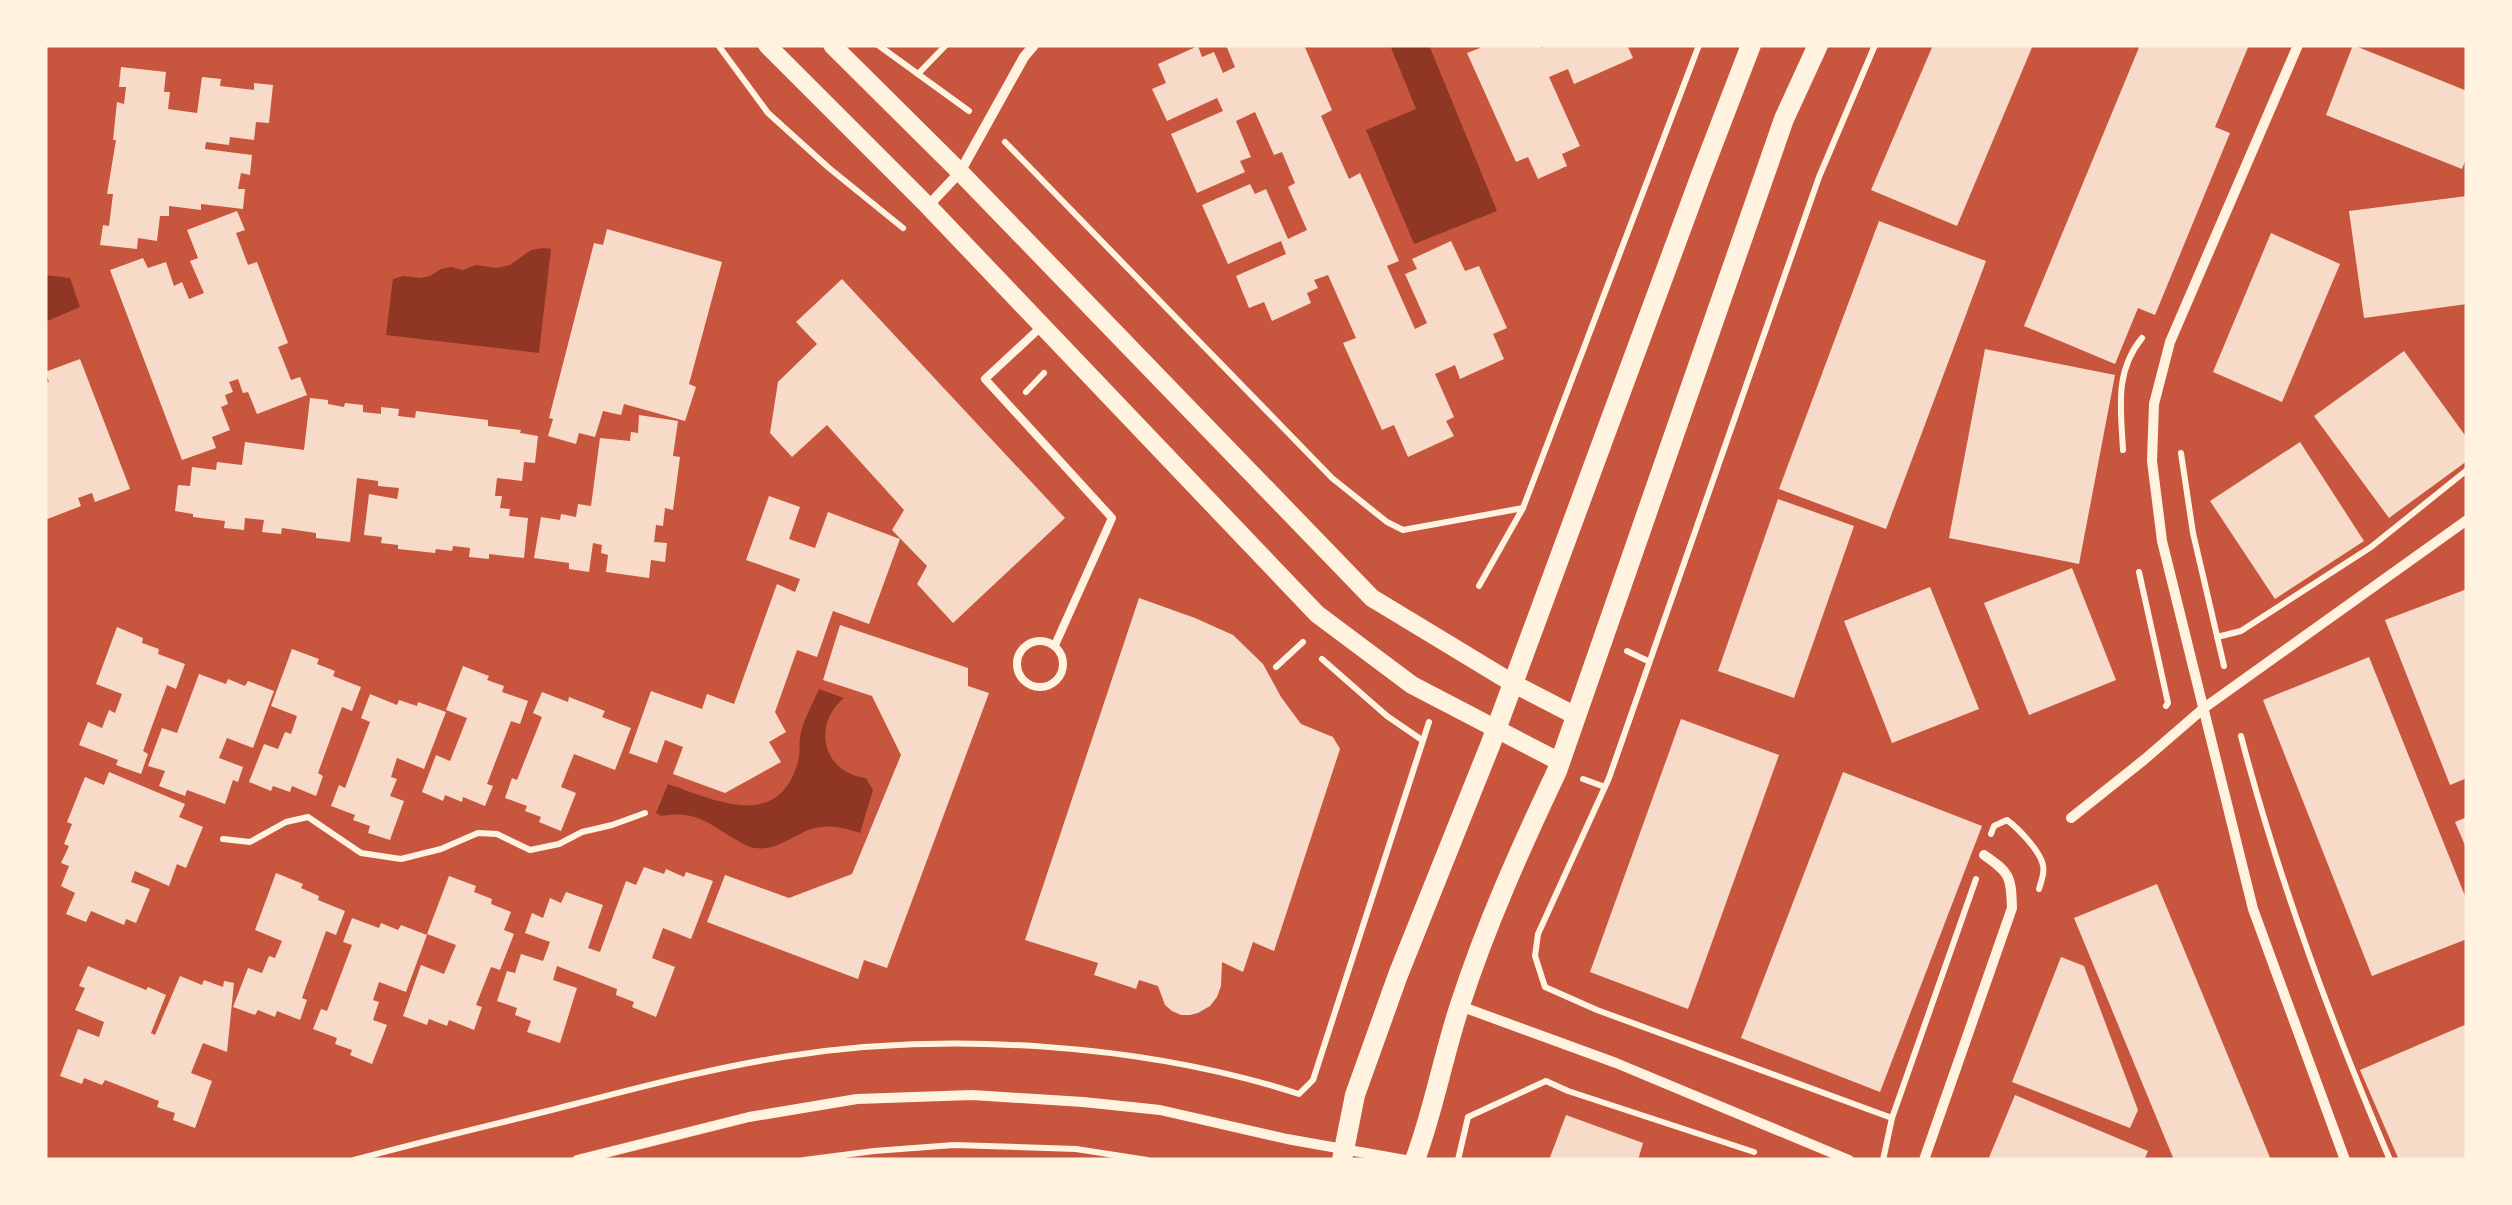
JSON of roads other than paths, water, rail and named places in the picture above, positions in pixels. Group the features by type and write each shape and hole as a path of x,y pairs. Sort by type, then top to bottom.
{"main road":[{"path":"1416,1160 1430,1122 1460,1006 1512,868 1560,762 1784,119 1818,45"},
{"path":"1343,1154 1356,1095 1398,976 1514,684 1748,46"}],"street":[{"path":"767,45 928,206 1317,614 1412,685 1560,762"},
{"path":"832,45 1372,598 1514,684 1576,716"},
{"path":"928,206 960,172 1034,45"},
{"path":"2298,45 2170,342 2154,404 2152,462 2162,541 2253,909 2345,1160"},
{"path":"2071,818 2204,708 2467,520"},
{"path":"1924,1160 2012,908 2005,870 1984,854"},
{"path":"1460,1006 1616,1063 1848,1160"},
{"path":"577,1160 767,1114 857,1099 972,1095 1160,1110 1343,1154 1405,1160"}],"lane":[{"path":"1042,326 985,379 1112,518 1055,645"},
{"path":"1039,640 1055,645 1064,664 1059,678 1046,687 1030,685 1019,674 1016,659 1024,646 1039,640"}]}
